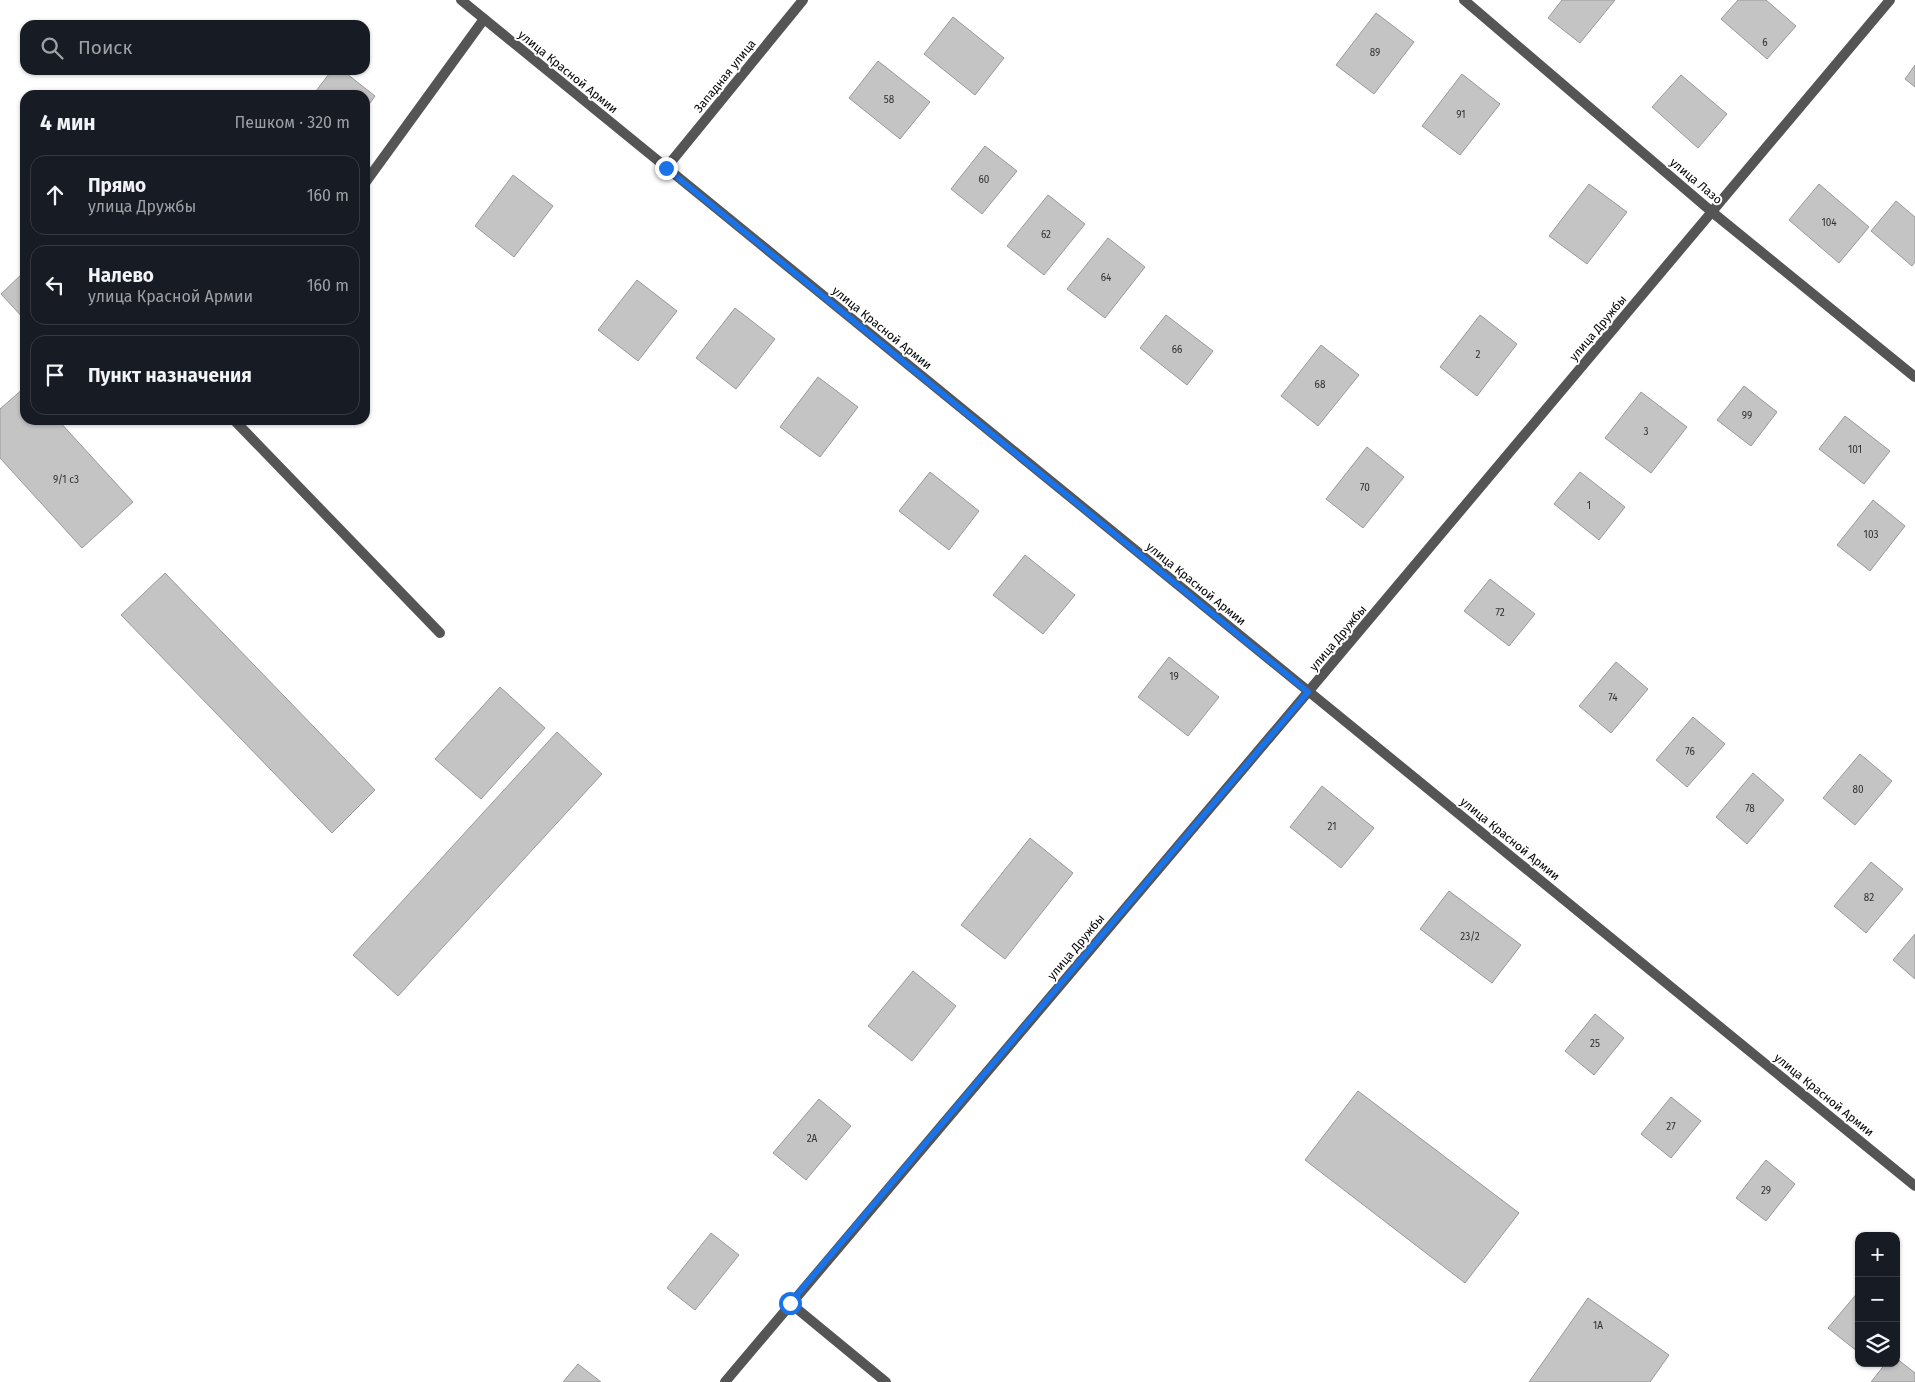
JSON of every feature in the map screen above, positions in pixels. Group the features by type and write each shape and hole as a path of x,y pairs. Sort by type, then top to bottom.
{"street":[{"name":"улица Красной Армии","path":"461,0 1915,1186"},
{"name":"Западная улица","path":"666,168 803,0"},
{"name":"улица Лазо","path":"1464,0 1712,212 1915,377"},
{"name":"улица Дружбы","path":"725,1382 1890,0"},
{"path":"370,176 484,19"},
{"path":"239,425 440,633"},
{"path":"790,1303 886,1382"}],"building":[{"path":"1562,0 1615,0 1580,43 1548,18"},
{"path":"1738,0 1766,0 1796,26 1767,59 1721,19"},
{"path":"1376,13 1414,42 1374,94 1336,65"},
{"path":"953,17 1004,58 975,95 924,54"},
{"path":"878,61 930,102 900,139 849,98"},
{"path":"1915,65 1915,87 1905,79"},
{"path":"1462,74 1500,104 1460,155 1422,126"},
{"path":"328,75 348,75 367,90 317,90"},
{"path":"1681,75 1727,114 1698,148 1652,107"},
{"path":"370,92 375,96 370,103"},
{"path":"985,146 1017,171 982,214 951,189"},
{"path":"513,175 553,206 514,257 475,226"},
{"path":"1589,184 1627,212 1587,264 1549,236"},
{"path":"1819,184 1869,227 1839,263 1789,220"},
{"path":"1048,195 1085,224 1044,275 1007,246"},
{"path":"1896,201 1915,217 1915,262 1912,266 1871,231"},
{"path":"1108,238 1145,267 1105,318 1067,289"},
{"path":"20,276 20,315 1,294"},
{"path":"637,280 677,311 638,361 598,330"},
{"path":"735,308 775,339 736,389 696,358"},
{"path":"1166,315 1213,351 1187,385 1140,348"},
{"path":"1480,315 1517,344 1477,396 1440,367"},
{"path":"1321,345 1359,375 1318,426 1281,396"},
{"path":"818,377 858,407 820,457 780,427"},
{"path":"1744,386 1777,412 1751,446 1717,420"},
{"path":"20,391 20,425 63,425 133,502 82,548 0,458 0,409"},
{"path":"1641,392 1687,427 1651,473 1605,438"},
{"path":"1845,416 1890,451 1864,484 1819,449"},
{"path":"1367,447 1404,477 1363,528 1326,499"},
{"path":"930,472 979,511 949,550 899,511"},
{"path":"1580,472 1625,507 1599,540 1554,504"},
{"path":"1873,500 1905,526 1870,571 1837,545"},
{"path":"1025,555 1075,595 1043,634 993,595"},
{"path":"165,573 375,790 332,833 121,615"},
{"path":"1490,579 1535,614 1509,646 1464,611"},
{"path":"1169,657 1219,697 1188,736 1138,697"},
{"path":"1616,662 1648,689 1611,733 1579,706"},
{"path":"500,687 545,728 481,799 435,759"},
{"path":"1693,717 1725,744 1687,787 1656,760"},
{"path":"557,732 602,774 398,996 353,955"},
{"path":"1860,754 1892,781 1855,825 1823,798"},
{"path":"1753,773 1784,800 1747,844 1716,817"},
{"path":"1322,786 1374,828 1341,868 1290,827"},
{"path":"1030,838 1073,873 1005,959 961,925"},
{"path":"1871,862 1903,889 1866,933 1834,906"},
{"path":"1449,891 1521,945 1492,983 1420,929"},
{"path":"1915,934 1915,979 1893,960"},
{"path":"913,971 956,1006 912,1061 868,1026"},
{"path":"1595,1014 1624,1038 1594,1075 1565,1051"},
{"path":"1358,1091 1519,1213 1465,1283 1305,1160"},
{"path":"1671,1097 1701,1121 1671,1158 1641,1134"},
{"path":"819,1099 851,1126 806,1180 773,1153"},
{"path":"1766,1160 1795,1184 1766,1221 1736,1198"},
{"path":"711,1233 739,1255 695,1310 667,1288"},
{"path":"1855,1296 1855,1350 1828,1328"},
{"path":"1588,1298 1669,1355 1650,1382 1529,1382"},
{"path":"1900,1361 1915,1373 1915,1382 1871,1382 1883,1367 1900,1367"},
{"path":"578,1364 601,1382 563,1382"}],"route":[{"path":"666,168 1308,692 790,1303"}]}
